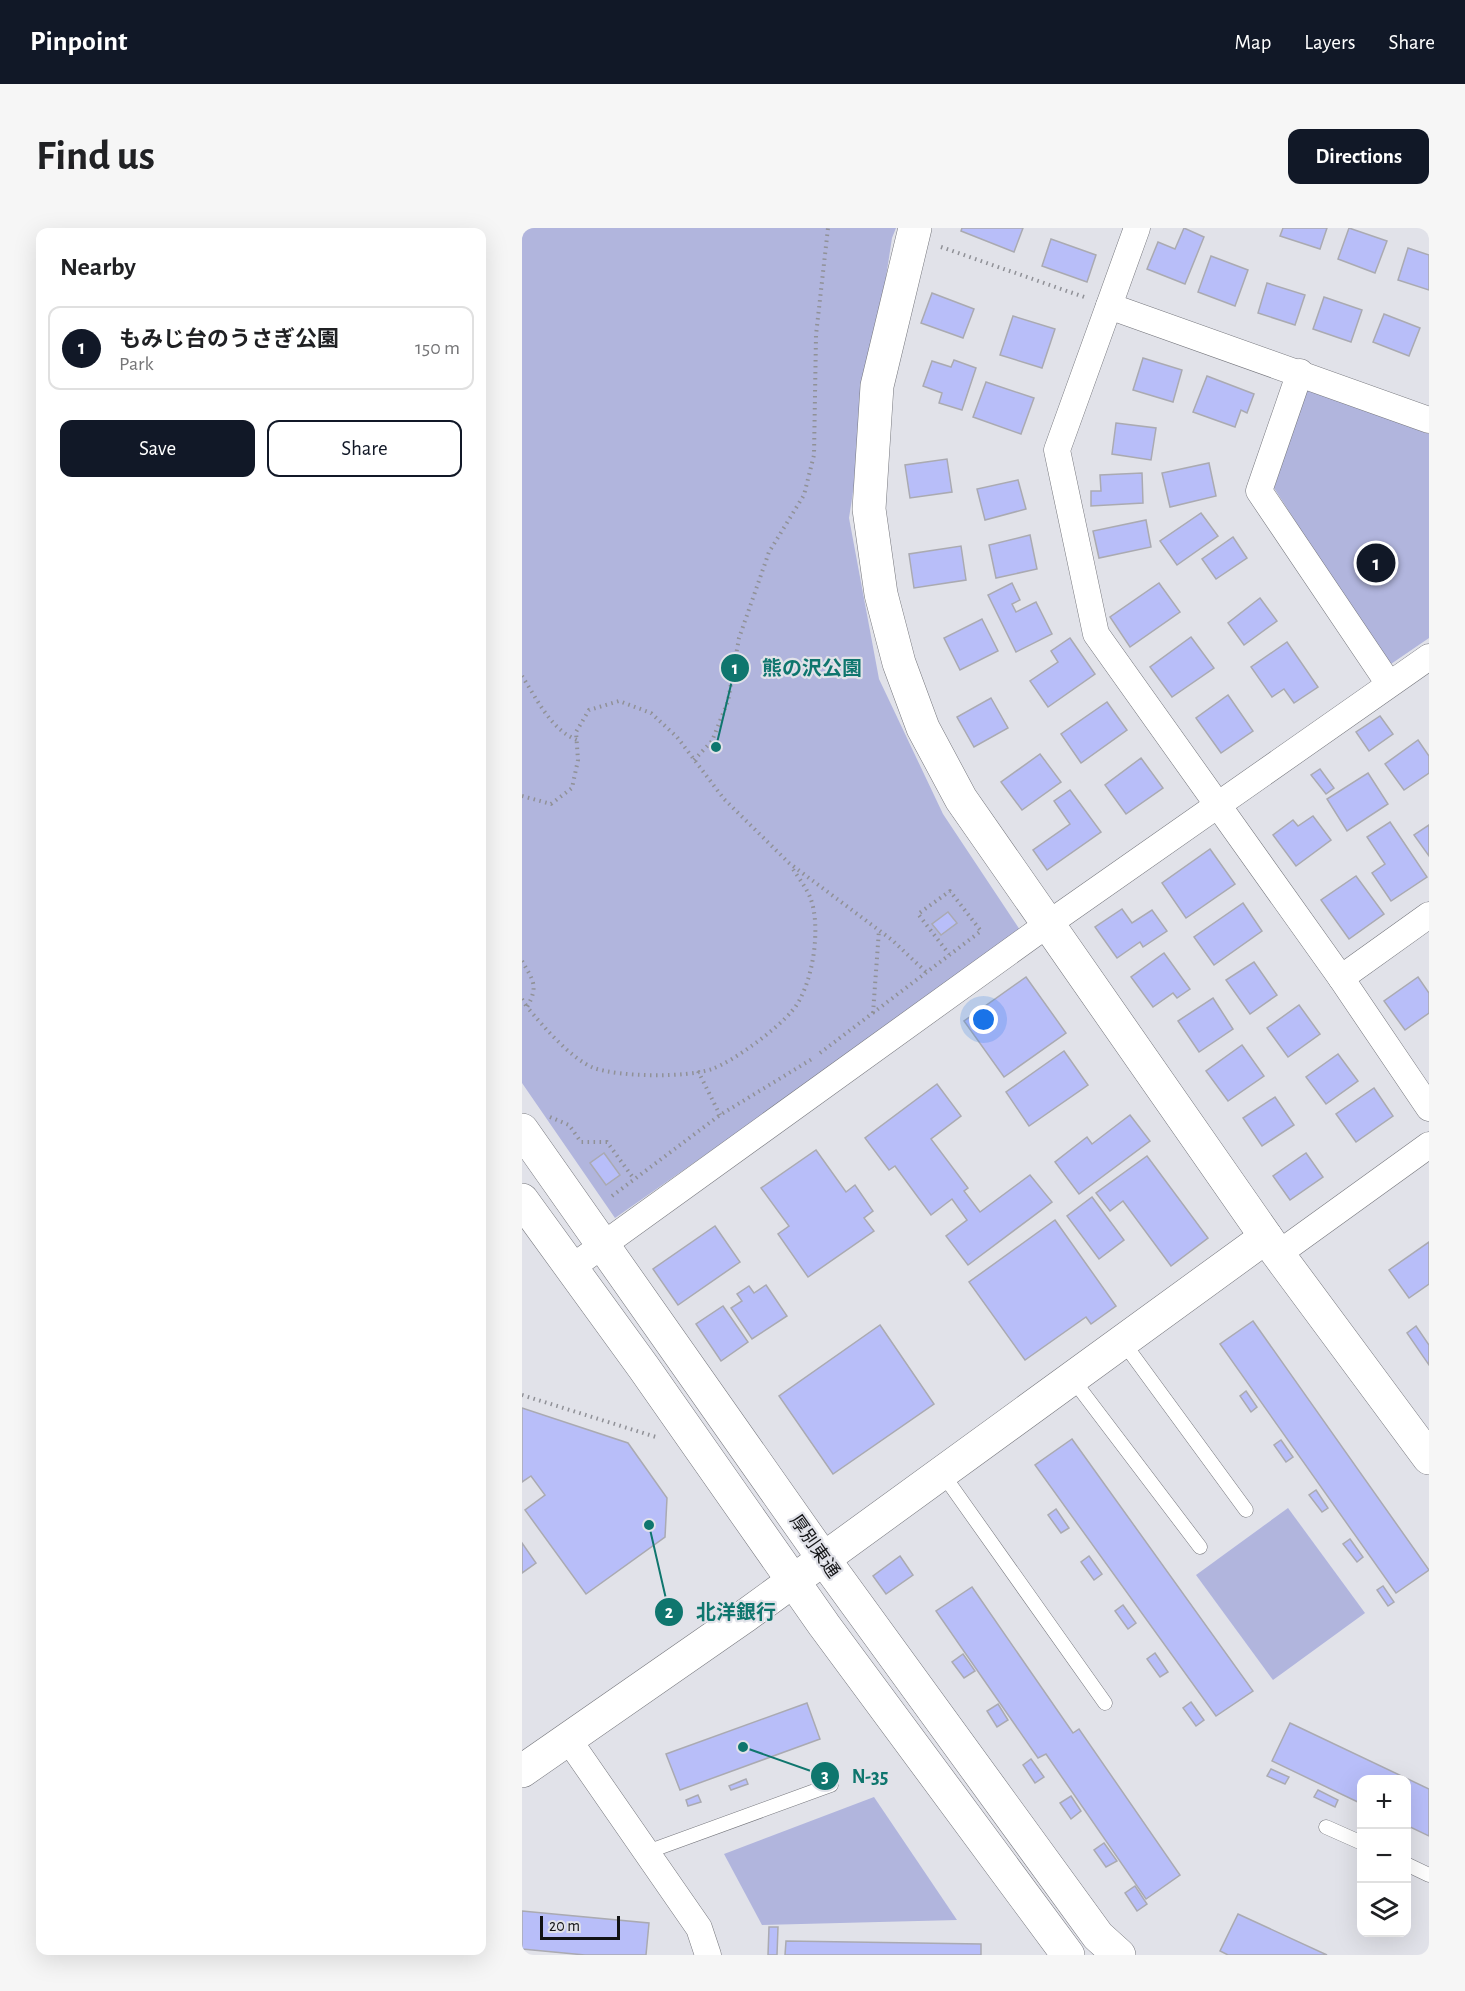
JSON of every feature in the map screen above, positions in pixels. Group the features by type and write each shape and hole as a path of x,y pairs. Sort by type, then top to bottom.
{"street":[{"path":"1137,228 1057,450 1096,633 1341,978 1429,1108"},
{"path":"914,232 877,386 869,509 881,594 899,663 923,728 961,799 1272,1245 1429,1458"},
{"path":"1109,306 1300,372 1429,420"},
{"path":"1300,372 1259,491 1389,684"},
{"path":"571,1268 1048,924 1429,657"},
{"path":"1341,978 1429,915"},
{"name":"厚別東通","path":"533,1122 604,1244 823,1558 1098,1936 1119,1955"},
{"path":"522,1771 792,1581 1122,1340 1429,1145"},
{"path":"522,1200 792,1581 1068,1955"},
{"path":"568,1739 699,1928 708,1955"}],"lane":[{"path":"1122,1340 1246,1510"},
{"path":"1071,1377 1200,1548"},
{"path":"942,1473 1106,1703"},
{"path":"647,1852 831,1785"},
{"path":"1326,1827 1357,1842"},
{"path":"1411,1866 1429,1875"}],"path":[{"path":"694,760 712,741 728,701 739,638 769,552 804,495 814,455 816,335 828,228"},
{"path":"914,232 1109,306"},
{"path":"522,676 556,726 564,735 577,740"},
{"path":"522,796 551,804 572,788 578,760 576,732 589,710 619,701 651,713 677,737 724,799 789,863 879,930 926,972"},
{"path":"522,999 551,1036 594,1067 650,1076 712,1069 757,1041 794,1009 813,965 815,924 811,898 789,863"},
{"path":"612,1196 720,1115 814,1058 981,931 950,891 918,914 949,954"},
{"path":"873,1013 879,930"},
{"path":"522,961 533,981 535,993 527,1007"},
{"path":"698,1071 720,1115"},
{"path":"533,1122 568,1125 581,1142 606,1142 634,1179"},
{"path":"522,1395 659,1438"}],"shaded area":[{"path":"522,228 896,228 892,238 849,518 879,679 943,814 1022,933 615,1218 522,1083"},
{"path":"1307,389 1429,434 1429,638 1388,666 1274,488"},
{"path":"1288,1508 1365,1613 1273,1680 1196,1575"},
{"path":"874,1797 957,1920 762,1925 724,1854"}],"building":[{"path":"962,228 1023,228 1014,252 961,231"},
{"path":"1184,228 1204,237 1185,284 1147,269 1158,242 1175,249"},
{"path":"1283,228 1327,228 1320,249 1280,236"},
{"path":"1349,228 1387,241 1375,273 1338,259"},
{"path":"1051,239 1096,255 1087,282 1042,266"},
{"path":"1408,248 1429,255 1429,290 1398,280"},
{"path":"1211,256 1248,270 1235,306 1198,292"},
{"path":"1267,283 1305,295 1295,325 1258,313"},
{"path":"932,293 974,309 963,338 921,323"},
{"path":"1324,297 1362,310 1351,342 1313,329"},
{"path":"1384,314 1420,328 1409,356 1373,342"},
{"path":"1013,316 1055,329 1042,368 1000,355"},
{"path":"1143,358 1182,370 1173,402 1133,390"},
{"path":"954,360 976,368 962,410 939,403 942,393 923,386 932,361 951,367"},
{"path":"1207,376 1254,394 1247,413 1241,410 1235,427 1193,412"},
{"path":"986,382 1034,398 1021,434 973,417"},
{"path":"1116,423 1156,428 1151,460 1112,454"},
{"path":"947,459 952,492 910,498 905,465"},
{"path":"1209,463 1216,496 1170,507 1162,473"},
{"path":"1142,473 1143,503 1091,506 1091,491 1101,491 1100,475"},
{"path":"1018,480 1026,509 985,520 977,489"},
{"path":"1201,513 1218,536 1177,565 1160,541"},
{"path":"1146,520 1151,547 1099,558 1093,531"},
{"path":"1030,535 1037,569 996,578 989,545"},
{"path":"1233,537 1247,558 1216,579 1202,559"},
{"path":"961,546 966,580 914,588 909,554"},
{"path":"1012,583 1020,600 1012,604 1016,612 1036,602 1052,634 1016,652 988,595"},
{"path":"1159,583 1180,612 1130,647 1110,617"},
{"path":"1260,598 1277,621 1244,645 1228,623"},
{"path":"982,619 998,651 960,670 944,638"},
{"path":"1191,637 1214,668 1172,697 1150,667"},
{"path":"1070,638 1095,674 1048,707 1030,681 1058,662 1051,651"},
{"path":"1287,642 1318,687 1294,703 1284,689 1272,697 1251,667"},
{"path":"1228,695 1253,731 1221,753 1196,718"},
{"path":"991,698 1008,728 974,747 957,717"},
{"path":"1107,702 1127,730 1081,763 1061,734"},
{"path":"1380,716 1393,734 1369,751 1356,732"},
{"path":"1418,740 1429,756 1429,773 1404,790 1385,764"},
{"path":"1040,754 1061,782 1022,810 1001,782"},
{"path":"1141,758 1163,788 1126,814 1105,785"},
{"path":"1320,769 1334,788 1326,794 1311,775"},
{"path":"1368,773 1388,804 1347,831 1327,799"},
{"path":"1070,790 1101,832 1047,870 1033,850 1070,824 1054,801"},
{"path":"1313,816 1331,840 1296,866 1273,835 1293,820 1298,826"},
{"path":"1390,822 1427,877 1391,901 1372,873 1385,864 1367,837"},
{"path":"1429,825 1429,856 1414,835"},
{"path":"1210,849 1235,884 1186,918 1162,883"},
{"path":"1356,876 1384,914 1349,939 1321,900"},
{"path":"1243,903 1262,931 1214,965 1194,937"},
{"path":"1122,909 1132,923 1152,910 1167,931 1143,947 1140,942 1117,958 1095,927"},
{"path":"948,912 957,923 941,935 932,924"},
{"path":"1164,953 1190,989 1177,998 1173,993 1153,1007 1131,977"},
{"path":"1254,962 1277,995 1250,1014 1226,980"},
{"path":"1026,977 1066,1033 1004,1077 964,1021"},
{"path":"1418,977 1429,993 1429,1013 1405,1030 1384,1001"},
{"path":"1213,998 1233,1029 1199,1052 1178,1021"},
{"path":"1299,1005 1320,1034 1288,1057 1267,1028"},
{"path":"1242,1045 1264,1076 1228,1101 1206,1071"},
{"path":"1064,1051 1088,1085 1029,1126 1006,1092"},
{"path":"1338,1054 1358,1081 1326,1104 1306,1077"},
{"path":"937,1084 961,1116 931,1139 968,1188 964,1191 980,1212 1030,1175 1052,1202 968,1265 946,1236 967,1220 952,1199 931,1215 895,1166 889,1170 865,1138"},
{"path":"1374,1088 1393,1116 1356,1142 1336,1114"},
{"path":"1275,1097 1294,1125 1262,1146 1243,1118"},
{"path":"1130,1115 1150,1141 1079,1194 1055,1162 1087,1137 1092,1144"},
{"path":"816,1150 846,1192 855,1185 873,1211 864,1218 874,1231 808,1277 778,1234 789,1226 761,1188"},
{"path":"604,1153 620,1175 606,1185 590,1163"},
{"path":"1306,1153 1323,1177 1290,1200 1273,1176"},
{"path":"1147,1156 1208,1238 1171,1266 1123,1201 1110,1211 1096,1193"},
{"path":"1092,1197 1124,1240 1099,1259 1067,1216"},
{"path":"1055,1220 1116,1306 1091,1324 1086,1317 1025,1360 969,1282"},
{"path":"715,1226 740,1262 678,1305 653,1269"},
{"path":"1429,1242 1429,1284 1409,1298 1389,1270"},
{"path":"766,1285 787,1316 752,1339 731,1308 742,1301 737,1294 749,1286 754,1293"},
{"path":"723,1306 748,1342 721,1361 696,1324"},
{"path":"1253,1321 1429,1570 1396,1593 1220,1344"},
{"path":"880,1325 934,1404 833,1474 779,1396"},
{"path":"1416,1326 1429,1345 1429,1365 1407,1333"},
{"path":"1246,1391 1257,1407 1251,1412 1240,1396"},
{"path":"522,1408 628,1443 667,1498 665,1537 586,1594 525,1510 545,1495 531,1476 522,1482"},
{"path":"1072,1439 1253,1691 1216,1716 1035,1465"},
{"path":"1281,1440 1293,1457 1286,1462 1274,1445"},
{"path":"1316,1490 1328,1508 1322,1512 1309,1495"},
{"path":"1056,1509 1069,1528 1061,1533 1048,1515"},
{"path":"1350,1539 1363,1557 1357,1562 1343,1544"},
{"path":"522,1543 536,1563 522,1573"},
{"path":"900,1556 913,1575 886,1594 873,1576"},
{"path":"1089,1556 1102,1574 1094,1580 1081,1562"},
{"path":"1383,1586 1394,1602 1388,1606 1377,1590"},
{"path":"972,1587 1073,1733 1079,1729 1180,1875 1146,1899 1046,1754 1038,1758 936,1611"},
{"path":"1123,1605 1136,1623 1128,1629 1115,1611"},
{"path":"1155,1653 1168,1672 1160,1677 1147,1659"},
{"path":"963,1654 975,1671 964,1678 952,1662"},
{"path":"1191,1702 1204,1720 1196,1726 1183,1708"},
{"path":"807,1703 820,1739 680,1790 666,1754"},
{"path":"998,1704 1008,1720 997,1727 987,1711"},
{"path":"1290,1723 1400,1775 1357,1775 1357,1802 1272,1761"},
{"path":"1031,1759 1044,1777 1035,1783 1023,1765"},
{"path":"1271,1769 1289,1777 1285,1784 1267,1776"},
{"path":"746,1779 748,1784 731,1790 729,1786"},
{"path":"1411,1780 1429,1789 1429,1836 1411,1827"},
{"path":"1318,1790 1338,1800 1335,1807 1314,1797"},
{"path":"698,1795 701,1802 688,1806 686,1800"},
{"path":"1071,1796 1081,1811 1071,1819 1060,1803"},
{"path":"1104,1843 1117,1861 1106,1867 1094,1850"},
{"path":"1135,1886 1147,1904 1137,1911 1125,1893"},
{"path":"522,1911 649,1923 646,1955 585,1955 522,1949"},
{"path":"1238,1914 1327,1955 1228,1955 1220,1951"},
{"path":"769,1927 778,1927 777,1955 768,1955"},
{"path":"786,1941 981,1944 981,1955 785,1955"}],"place":[{"name":"もみじ台のうさぎ公園","path":"1376,563"},
{"name":"熊の沢公園","path":"716,747"},
{"name":"北洋銀行","path":"649,1525"},
{"name":"N-35","path":"743,1747"}]}
